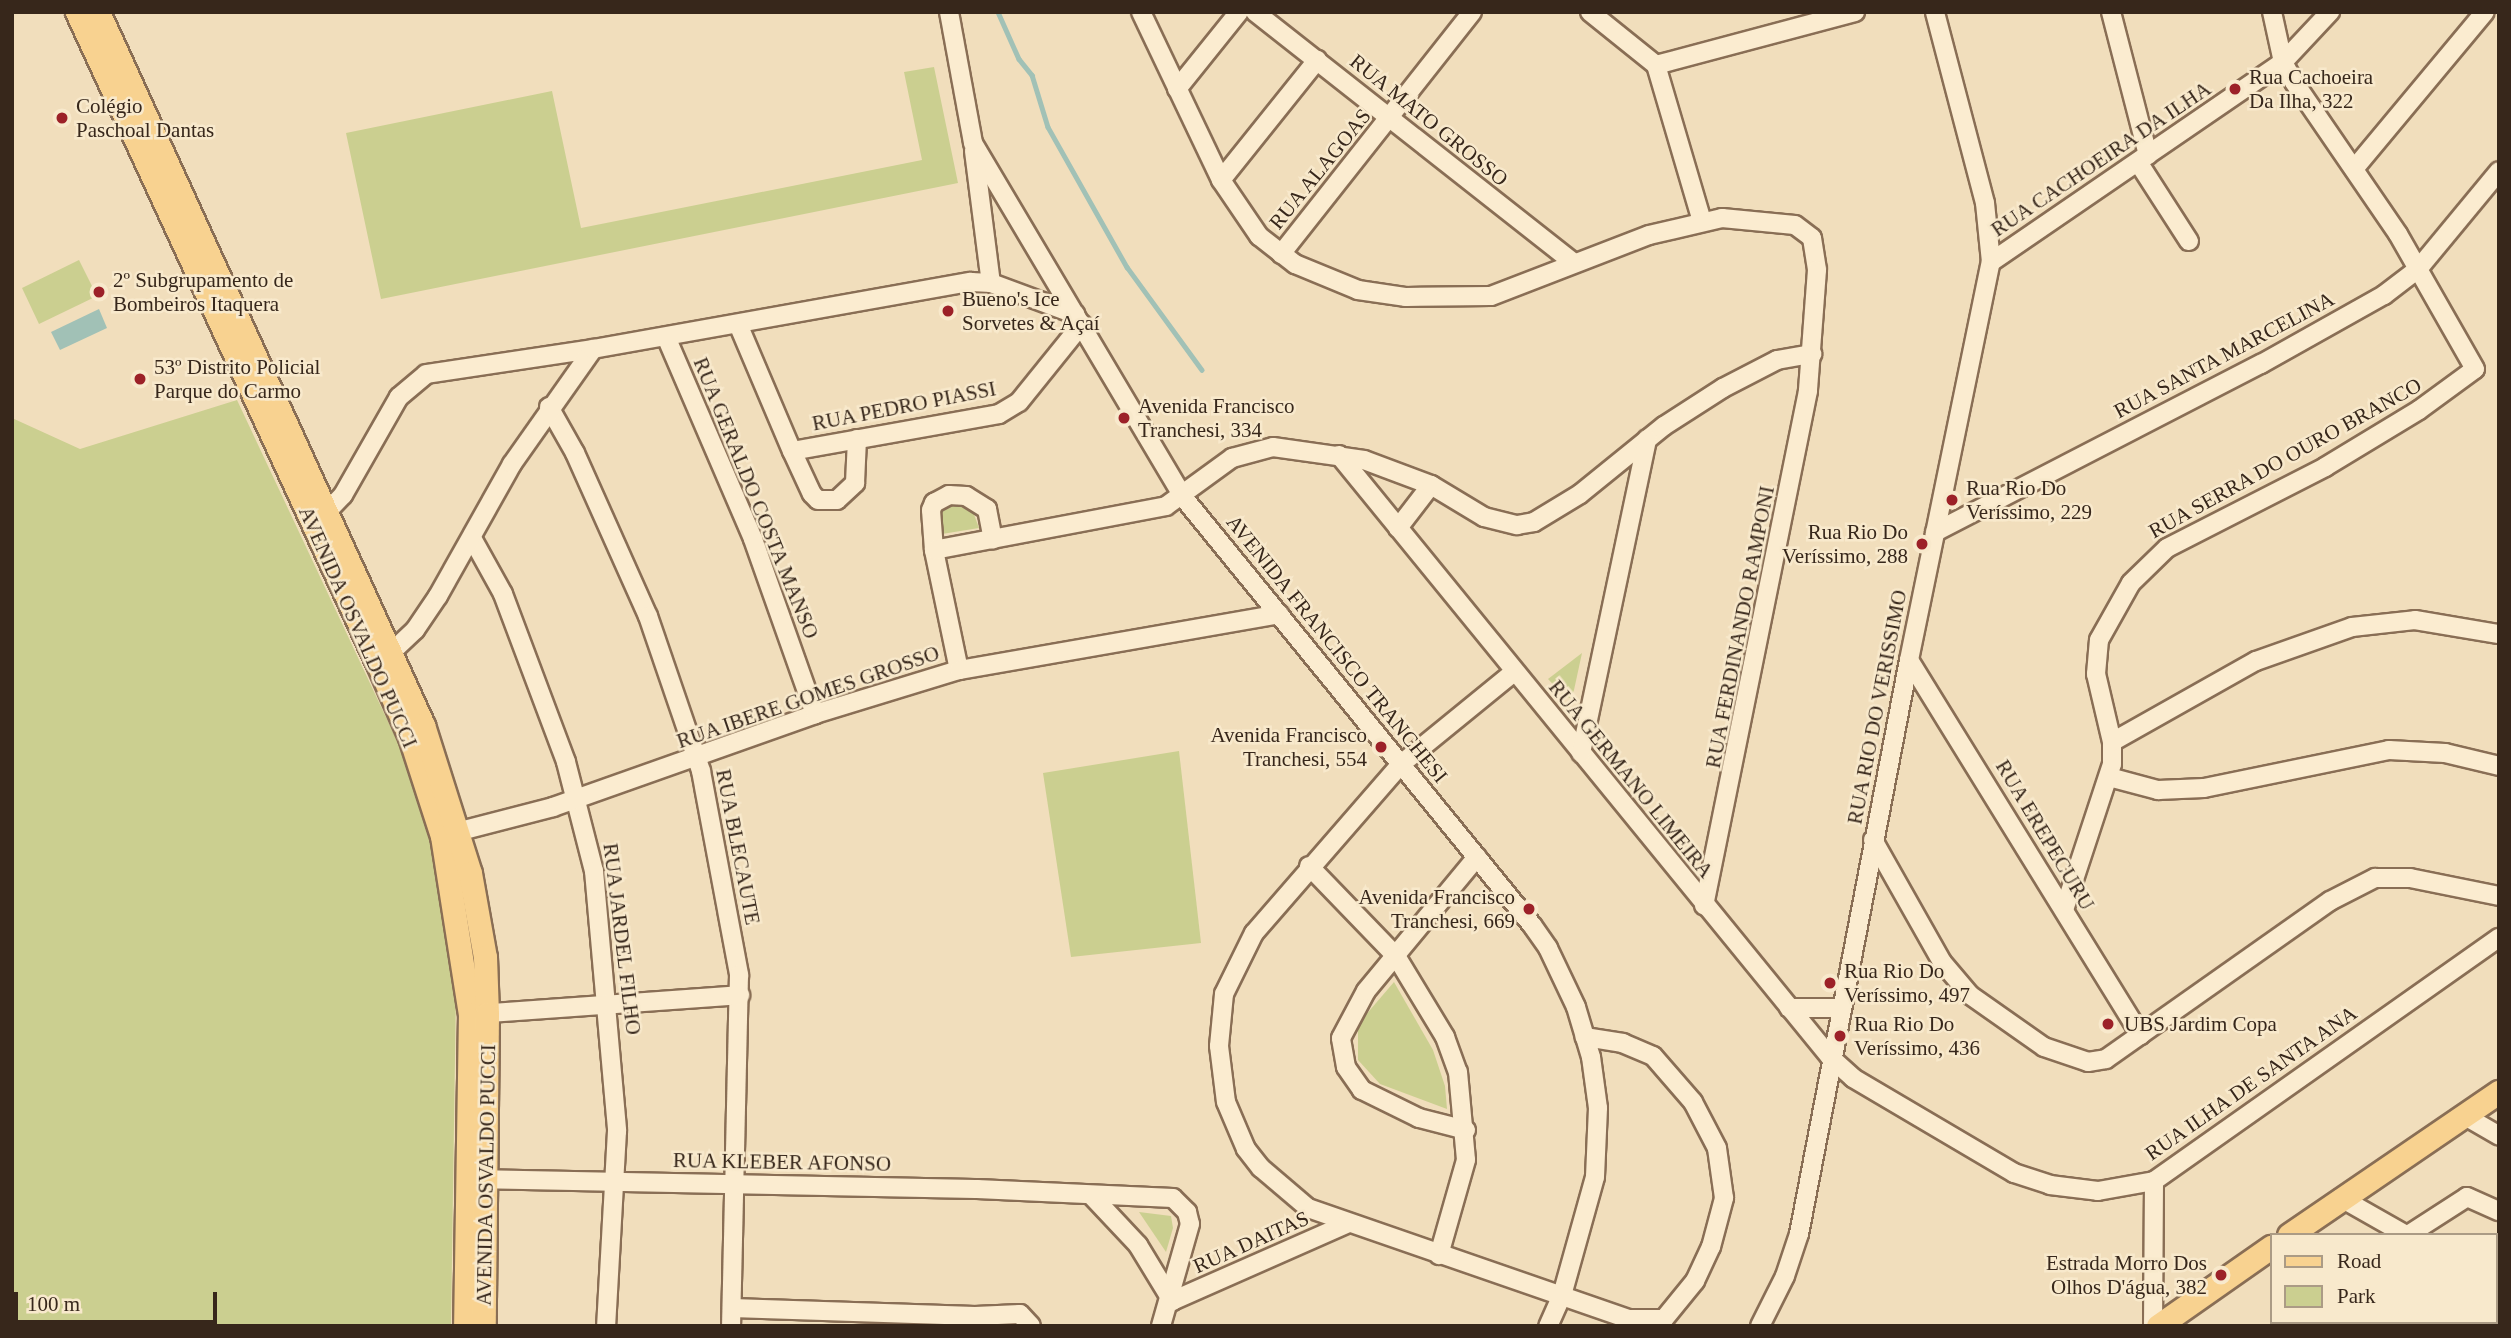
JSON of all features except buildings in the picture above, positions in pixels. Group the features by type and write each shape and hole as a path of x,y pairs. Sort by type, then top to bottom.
{"main road":[{"name":"AVENIDA OSVALDO PUCCI","path":"77,12 385,660 423,725 450,834 470,873 485,957 478,1014 479,1179 484,1326"},
{"name":"AVENIDA OSVALDO PUCCI","path":"98,12 319,519"},
{"path":"2291,1233 2499,1092"},
{"name":"AVENIDA OSVALDO PUCCI","path":"465,1326 479,1179"},
{"path":"2155,1326 2270,1248"}],"street":[{"name":"AVENIDA FRANCISCO TRANCHESI","path":"949,12 973,143 1183,497 1548,948 1576,1007 1598,1108 1595,1177 1562,1295 1548,1326"},
{"path":"1140,12 1221,180 1259,236 1280,254 1322,277 1358,290 1451,299 1491,296 1574,264 1702,221 1656,65 1590,12"},
{"path":"1177,89 1239,12"},
{"name":"RUA MATO GROSSO","path":"1255,12 1574,264"},
{"name":"RUA ALAGOAS","path":"1280,254 1472,12"},
{"path":"1656,65 1855,12"},
{"name":"RUA RIO DO VERISSIMO","path":"1760,1326 1785,1276 1799,1234 1830,1057 1991,261 1985,203 1935,12"},
{"path":"2111,12 2143,158 2189,240"},
{"path":"2272,12 2283,62 2418,269"},
{"name":"RUA CACHOEIRA DA ILHA","path":"1991,261 2283,62 2330,12"},
{"path":"2354,169 2485,12"},
{"path":"1221,180 1317,60"},
{"path":"973,143 991,283"},
{"name":"RUA SANTA MARCELINA","path":"1935,533 2262,364 2384,295 2418,269 2499,171"},
{"name":"RUA FERDINANDO RAMPONI","path":"1702,221 1771,220 1804,229 1812,238 1817,270 1812,354 1745,719 1704,906"},
{"name":"RUA SERRA DO OURO BRANCO","path":"2112,742 2099,698 2099,640 2119,600 2147,562 2183,539 2325,467 2462,382 2475,369 2462,341 2418,269"},
{"path":"319,519 343,495 399,397 426,374 667,339 738,324 991,283 1078,319"},
{"name":"RUA PEDRO PIASSI","path":"738,324 792,451 1011,409 1078,319"},
{"name":"RUA GERALDO COSTA MANSO","path":"667,339 759,552 816,714"},
{"path":"385,660 415,630 549,408 593,349"},
{"path":"934,550 1130,515 1183,497 1232,458 1255,449 1301,449 1339,455 1431,485 1484,517 1517,526 1534,522 1580,494 1647,439 1760,368 1794,355 1812,354"},
{"name":"RUA BLECAUTE","path":"549,408 575,453 643,603 697,758 740,995 731,1317"},
{"path":"792,451 812,495 818,500 837,500 855,482 857,439"},
{"path":"1581,753 1647,439"},
{"name":"RUA GERMANO LIMEIRA","path":"1339,455 1704,906 1830,1057"},
{"path":"1398,528 1431,485"},
{"path":"958,670 934,550 931,510 934,503 949,495 966,496 987,509 993,539"},
{"name":"RUA JARDEL FILHO","path":"472,538 503,594 576,798 594,871 609,1004 617,1184 606,1326"},
{"name":"RUA IBERE GOMES GROSSO","path":"450,834 576,798 697,758 816,714 958,670 1279,614"},
{"path":"2064,910 2109,777 2112,742 2256,661 2352,627 2415,620 2499,634"},
{"name":"RUA EREPECURU","path":"1909,660 2141,1035"},
{"path":"1514,672 1401,764 1309,866 1254,933 1234,968 1220,1019 1221,1069 1233,1122 1261,1168 1308,1208 1629,1319 1664,1319 1695,1281 1711,1247 1724,1198 1717,1148 1693,1102 1665,1068 1640,1048 1584,1037"},
{"path":"2109,777 2158,790 2204,789 2325,760 2389,750 2445,752 2499,766"},
{"path":"1873,840 1942,962 1970,995 2001,1020 2044,1047 2088,1062 2106,1059 2330,901 2375,878 2410,878 2499,896"},
{"path":"1465,1130 1378,1101 1362,1090 1346,1067 1341,1038 1347,1019 1477,857"},
{"path":"1309,866 1396,956 1450,1050 1464,1100 1465,1160 1439,1255"},
{"name":"RUA ILHA DE SANTA ANA","path":"1830,1057 1853,1079 2014,1173 2050,1185 2098,1191 2154,1181 2499,938"},
{"path":"478,1014 740,995"},
{"path":"1789,1008 1841,1008"},
{"path":"2465,1116 2499,1136"},
{"name":"RUA KLEBER AFONSO","path":"479,1179 617,1184 977,1189 1093,1197 1158,1196 1181,1202 1189,1224 1172,1301 1161,1326"},
{"path":"2154,1181 2155,1326"},
{"path":"1093,1197 1138,1245 1172,1301"},
{"path":"2410,1233 2468,1197 2499,1211"},
{"path":"2341,1198 2403,1233"},
{"name":"RUA DAITAS","path":"1172,1301 1349,1223"},
{"path":"731,1317 975,1321 1020,1314 1031,1326"}],"green space":[{"path":"934,67 958,183 381,299 346,133 552,91 581,228 922,160 904,72"},
{"path":"79,260 97,296 39,324 22,288"},
{"path":"237,400 407,762 435,855 456,991 451,1326 12,1326 12,418 80,449"},
{"path":"947,503 972,509 979,528 942,534 939,510"},
{"path":"1582,653 1571,698 1565,697 1548,679"},
{"path":"1179,751 1201,943 1071,957 1043,773"},
{"path":"1394,982 1433,1050 1445,1086 1447,1109 1380,1084 1358,1060 1358,1024"},
{"path":"1139,1212 1171,1216 1173,1228 1166,1252"}],"water":[{"path":"99,309 107,328 60,350 51,332"}],"waterway":[{"path":"998,12 1019,59 1032,75 1048,127 1127,267 1202,370"}],"place":[{"name":"Rua Cachoeira Da Ilha, 322","path":"2235,89"},
{"name":"Colégio Paschoal Dantas","path":"62,118"},
{"name":"2º Subgrupamento de Bombeiros Itaquera","path":"99,292"},
{"name":"Bueno's Ice Sorvetes & Açaí","path":"948,311"},
{"name":"53º Distrito Policial Parque do Carmo","path":"140,379"},
{"name":"Avenida Francisco Tranchesi, 334","path":"1124,418"},
{"name":"Rua Rio Do Veríssimo, 229","path":"1952,500"},
{"name":"Rua Rio Do Veríssimo, 288","path":"1922,544"},
{"name":"Avenida Francisco Tranchesi, 554","path":"1381,747"},
{"name":"Avenida Francisco Tranchesi, 669","path":"1529,909"},
{"name":"Rua Rio Do Veríssimo, 497","path":"1830,983"},
{"name":"UBS Jardim Copa","path":"2108,1024"},
{"name":"Rua Rio Do Veríssimo, 436","path":"1840,1036"},
{"name":"Estrada Morro Dos Olhos D'água, 382","path":"2221,1275"}]}
